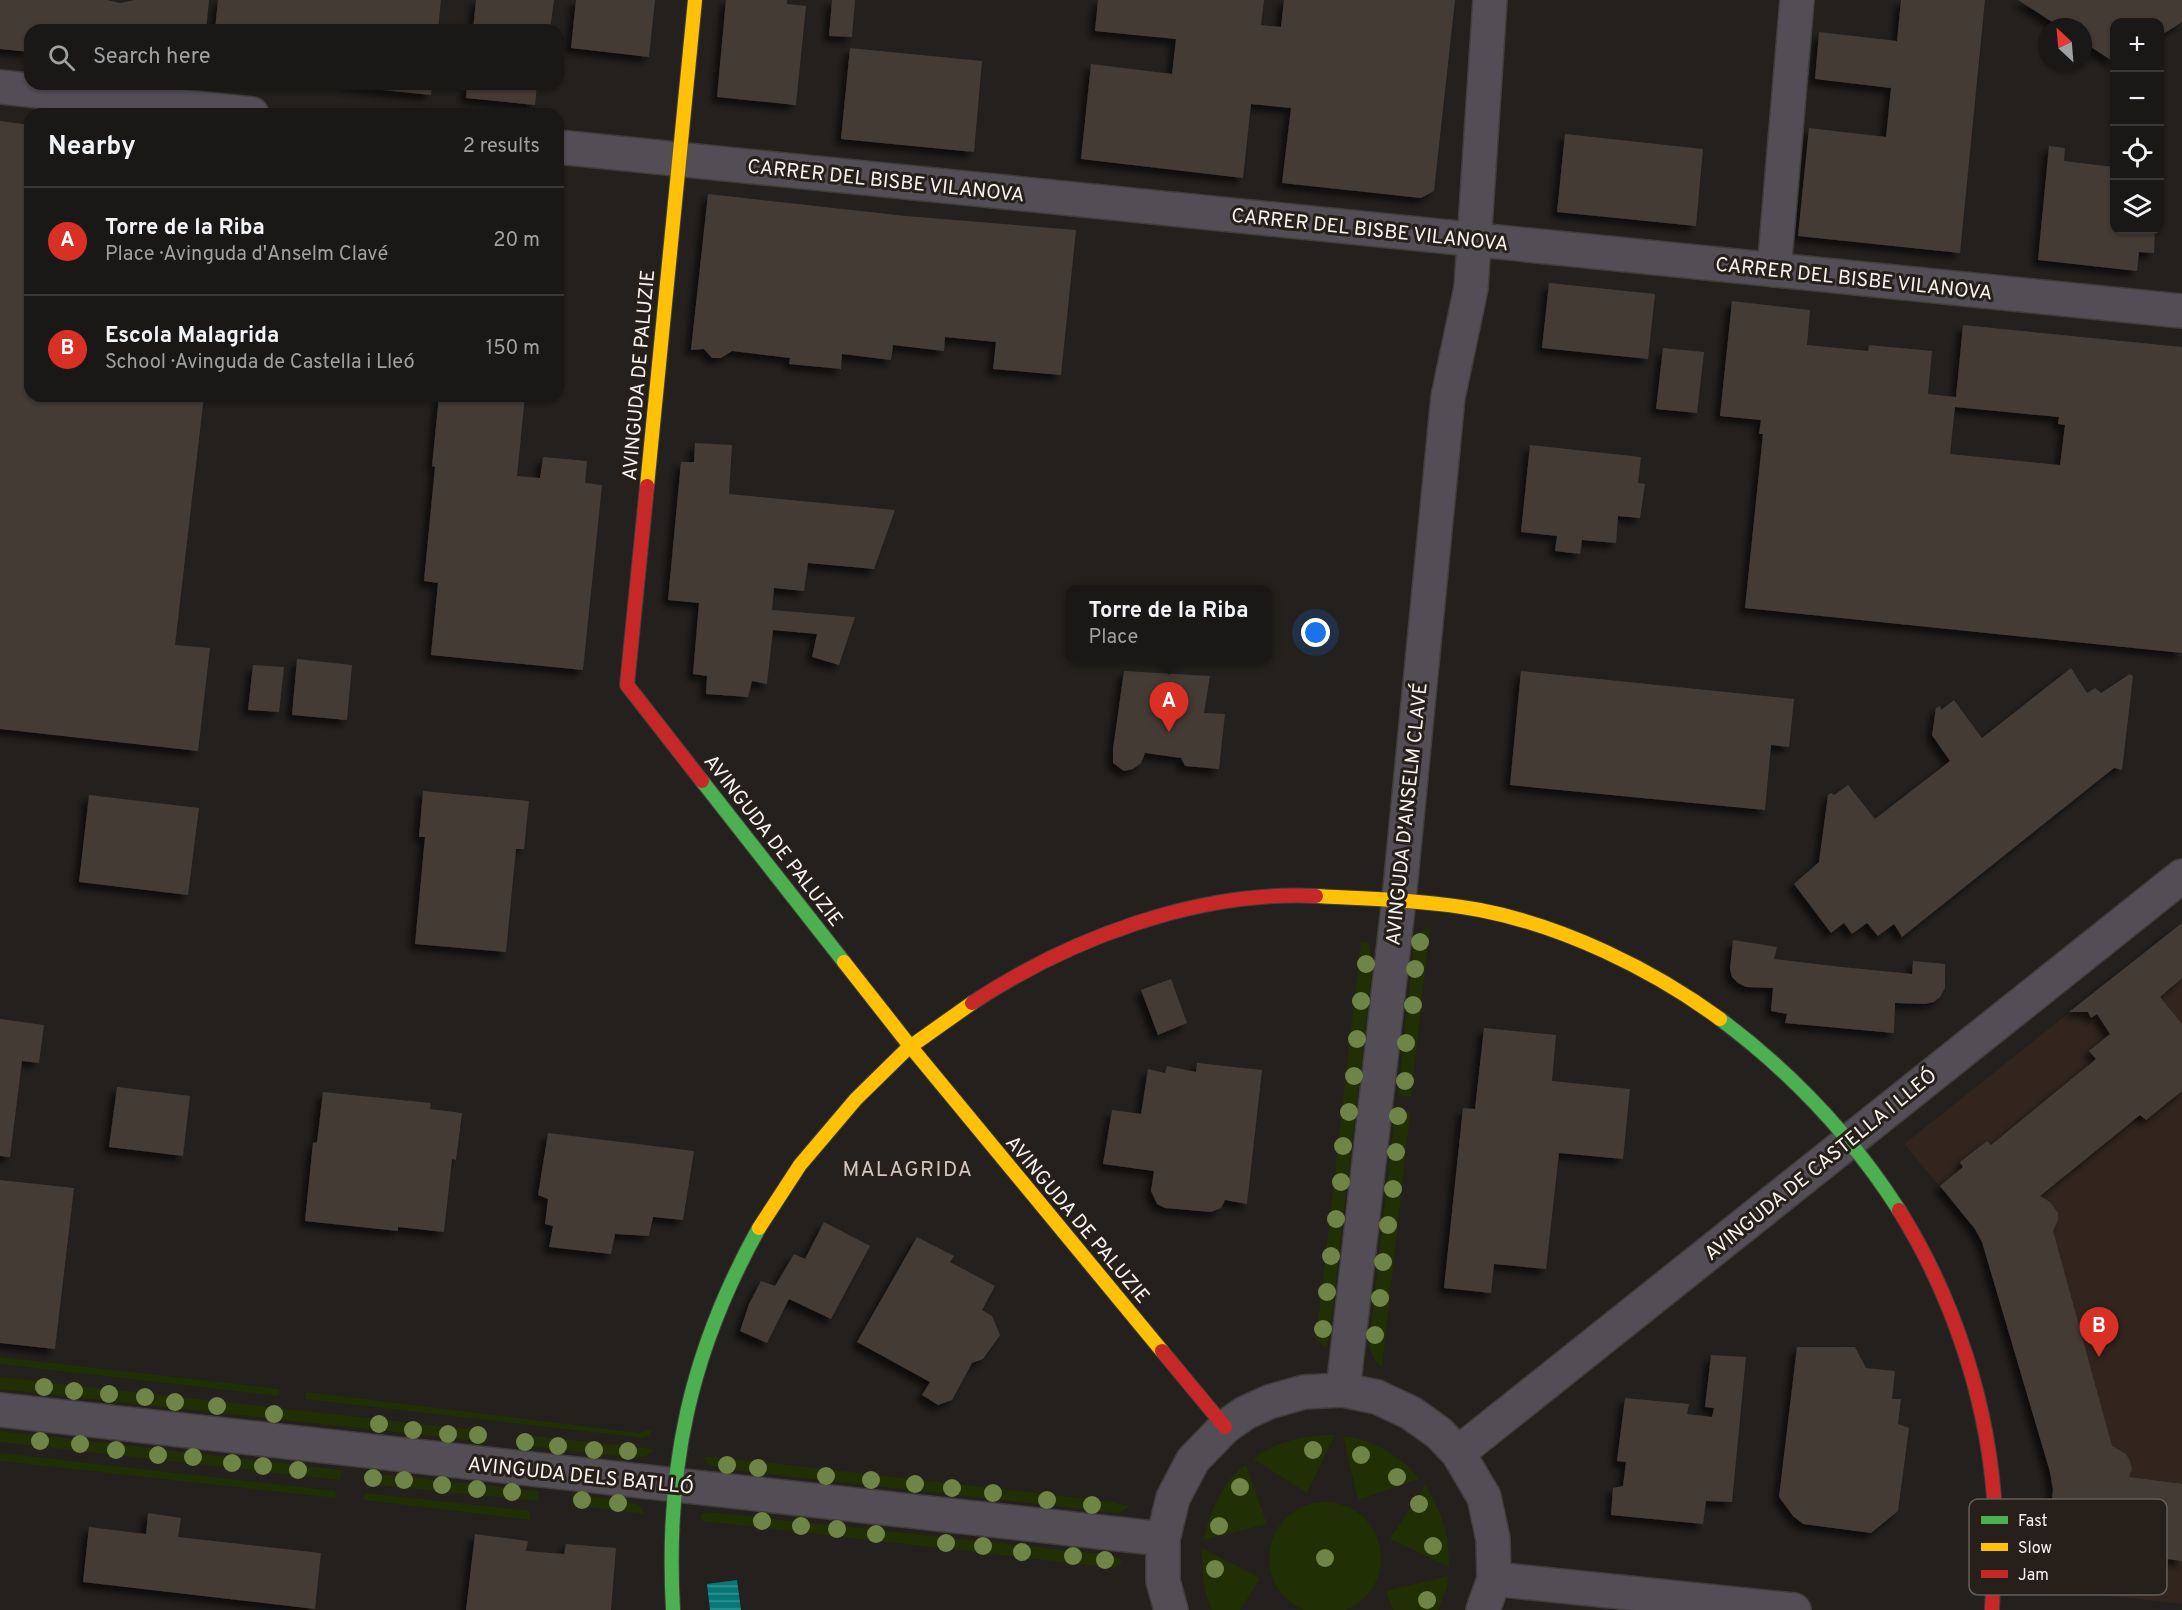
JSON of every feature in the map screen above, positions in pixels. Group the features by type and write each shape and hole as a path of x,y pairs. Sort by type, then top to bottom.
{"street":[{"name":"AVINGUDA DE PALUZIE","path":"695,0 627,685 910,1046 1225,1427"},
{"name":"AVINGUDA D'ANSELM CLAVÉ","path":"1343,1390 1399,899 1448,397 1471,288 1490,0"},
{"path":"1774,270 1797,0"},
{"path":"0,87 24,90"},
{"path":"28,90 196,108"},
{"name":"CARRER DEL BISBE VILANOVA","path":"564,148 2182,311"},
{"name":"AVINGUDA DE CASTELLA I LLEÓ","path":"1458,1453 2182,876"},
{"path":"673,1610 670,1581 674,1486 689,1400 708,1334 744,1251 790,1175 837,1117 910,1046 1005,981 1080,944 1171,913 1276,896 1399,899 1484,910 1561,933 1636,966 1722,1018 1782,1066 1850,1139 1875,1173 1909,1226 1941,1288 1965,1354 1984,1429 1993,1499"},
{"path":"1171,1610 1163,1581 1163,1539 1173,1498 1193,1460 1225,1427 1245,1413 1286,1396 1304,1392 1343,1390 1377,1397 1411,1413 1439,1432 1458,1453 1484,1497 1493,1539 1494,1579 1484,1610"},
{"name":"AVINGUDA DELS BATLLÓ","path":"0,1410 1163,1539"},
{"path":"1494,1579 1794,1610"},
{"path":"1992,1595 1992,1610"}],"shaded area":[{"path":"2182,923 2182,1604 2102,1595 2167,1595 2167,1499 2051,1499 2053,1482 1982,1242 1975,1229 1904,1144"}],"green space":[{"path":"1430,926 1411,1097 1398,1095 1414,944 1419,933"},
{"path":"1361,942 1369,943 1373,960 1329,1338 1326,1347 1316,1340"},
{"path":"1395,1112 1410,1113 1382,1368 1374,1359 1369,1345"},
{"path":"0,1357 279,1389 279,1396 0,1364"},
{"path":"0,1377 484,1431 487,1435 487,1442 0,1389"},
{"path":"306,1392 639,1433 651,1429 651,1435 643,1438 305,1399"},
{"path":"0,1431 341,1470 340,1480 0,1442"},
{"path":"1335,1435 1307,1493 1253,1459 1287,1441"},
{"path":"520,1436 655,1449 645,1457 633,1458 517,1445"},
{"path":"1343,1436 1365,1441 1385,1450 1412,1470 1419,1479 1358,1500"},
{"path":"0,1453 335,1491 336,1498 0,1461"},
{"path":"702,1457 1115,1502 1130,1507 1119,1513 722,1469 708,1464"},
{"path":"1246,1464 1267,1524 1203,1540 1218,1498 1237,1471"},
{"path":"368,1473 539,1491 538,1501 366,1484"},
{"path":"1425,1485 1436,1504 1443,1524 1448,1544 1449,1567 1390,1539"},
{"path":"365,1493 530,1511 530,1520 364,1500"},
{"path":"573,1495 624,1500 639,1505 645,1514 573,1505"},
{"path":"1314,1503 1336,1503 1356,1511 1372,1527 1380,1547 1380,1569 1372,1589 1356,1605 1343,1611 1307,1611 1294,1605 1278,1589 1270,1569 1270,1547 1278,1527 1294,1511"},
{"path":"709,1512 1103,1554 1118,1558 1122,1562 1115,1568 702,1521 701,1514"},
{"path":"1202,1548 1260,1578 1240,1610 1212,1610 1203,1580"},
{"path":"1448,1576 1447,1588 1438,1610 1393,1610 1386,1591"}],"water":[{"path":"737,1580 741,1610 710,1610 707,1584"}],"building":[{"path":"0,0 107,0 120,3 135,0 209,0 207,24 24,24 24,51 0,49"},
{"path":"218,0 441,0 439,24 216,24"},
{"path":"476,0 554,0 551,24 474,24"},
{"path":"576,0 655,0 649,57 571,48"},
{"path":"726,0 787,0 787,4 806,6 796,105 717,97"},
{"path":"832,0 855,0 852,37 829,36"},
{"path":"1098,0 1264,0 1261,25 1281,27 1284,0 1455,0 1434,191 1421,198 1282,183 1291,108 1251,104 1243,178 1081,159 1091,64 1172,74 1176,39 1095,31"},
{"path":"1901,0 1985,0 1960,253 1798,236 1809,128 1886,137 1891,88 1815,79 1819,32 1897,41"},
{"path":"2018,0 2182,0 2182,22 2164,33 2164,18 2110,18 2110,59 2092,48 2092,18 2046,18"},
{"path":"850,48 982,61 974,152 841,139"},
{"path":"383,90 431,90 431,95"},
{"path":"467,90 536,90 535,105 466,98"},
{"path":"0,121 24,124 24,402 203,402 175,645 210,648 198,751 0,729"},
{"path":"1565,134 1703,149 1696,226 1557,212"},
{"path":"2049,146 2065,148 2064,161 2110,167 2110,234 2155,234 2154,253 2139,252 2137,271 2038,260"},
{"path":"708,194 906,216 1076,230 1061,375 993,369 996,342 945,337 944,351 893,345 891,360 842,354 841,369 789,364 790,358 732,351 721,358 712,358 704,349 691,350"},
{"path":"1549,283 1655,294 1648,359 1542,348"},
{"path":"1732,301 1810,310 1807,345 1868,351 1869,345 1932,351 1928,394 1956,397 1963,325 2182,347 2182,653 1745,608 1763,434 1759,434 1761,420 1720,416","holes":["1955,407 2059,417 2058,424 2065,425 2060,465 1950,454"]},
{"path":"1663,348 1704,352 1697,413 1656,409"},
{"path":"438,402 524,402 517,476 540,478 543,457 587,461 585,483 602,485 583,670 431,655 438,583 424,581 435,467 432,466"},
{"path":"695,443 732,445 729,494 895,510 874,569 808,563 804,591 774,588 772,610 855,617 839,665 812,657 817,634 773,630 767,684 752,681 748,697 706,694 707,676 693,674 699,603 668,600 681,462 694,462"},
{"path":"1530,445 1641,457 1638,483 1645,484 1640,518 1618,516 1616,543 1582,540 1580,554 1555,551 1557,536 1521,532"},
{"path":"297,659 352,665 347,720 292,715"},
{"path":"253,665 284,667 279,712 248,710"},
{"path":"2071,668 2087,693 2095,688 2101,693 2130,674 2133,676 2122,770 2114,768 1902,937 1894,924 1878,936 1867,923 1852,934 1844,923 1831,933 1794,884 1819,862 1828,795 1831,793 1834,795 1848,785 1875,819 1950,761 1932,735 1936,708 1940,706 1941,710 1954,700 1982,738"},
{"path":"1124,671 1210,676 1204,713 1225,714 1219,769 1185,766 1181,758 1145,753 1141,763 1133,769 1124,771 1113,763"},
{"path":"1521,671 1794,699 1789,747 1771,745 1765,810 1510,785"},
{"path":"423,791 529,801 524,849 516,849 506,952 415,944 425,837 419,837"},
{"path":"89,795 199,808 188,895 79,882"},
{"path":"2182,923 2182,978 2160,997 2182,1024 2182,1091 2146,1120 2140,1115 2040,1196 2050,1202 2058,1213 2058,1220 2053,1231 2112,1446 2126,1454 2130,1461 2132,1469 2129,1477 2182,1484 2182,1561 2167,1559 2167,1499 2052,1499 2050,1472 1982,1242 1975,1229 1940,1186 1963,1167 1960,1162 1987,1141 1991,1145 2096,1059 2089,1051 2110,1034 2097,1014 2091,1018 2088,1012 2069,1012"},
{"path":"1733,940 1777,947 1774,959 1842,967 1912,974 1913,961 1945,964 1945,988 1934,1002 1895,1003 1894,1033 1785,1023 1787,1014 1771,1011 1773,988 1746,987 1732,977 1730,969"},
{"path":"1171,979 1187,1023 1158,1035 1141,990"},
{"path":"0,1019 44,1025 39,1063 22,1061 10,1157 0,1156"},
{"path":"1484,1028 1556,1035 1552,1081 1630,1089 1623,1159 1559,1153 1546,1269 1494,1264 1491,1293 1444,1288 1463,1108 1475,1109"},
{"path":"1197,1063 1262,1070 1247,1204 1225,1200 1221,1208 1211,1212 1165,1208 1157,1204 1151,1191 1154,1171 1103,1164 1112,1110 1141,1114 1148,1069 1165,1073 1167,1066 1196,1072"},
{"path":"117,1087 190,1096 183,1156 109,1147"},
{"path":"323,1092 431,1103 430,1109 462,1113 456,1160 452,1159 444,1232 398,1227 398,1231 305,1221 313,1143 317,1142"},
{"path":"548,1133 694,1151 683,1220 653,1217 649,1236 615,1234 611,1254 549,1247 553,1226 545,1224 548,1199 538,1195"},
{"path":"0,1180 74,1188 55,1349 0,1343"},
{"path":"824,1222 870,1246 831,1319 789,1299 767,1343 740,1331 749,1304 761,1281 775,1286 794,1254 805,1259"},
{"path":"917,1237 954,1256 950,1262 995,1286 982,1310 992,1316 1000,1335 983,1359 972,1363 952,1400 938,1405 922,1395 930,1382 857,1342"},
{"path":"1797,1347 1855,1347 1866,1368 1895,1371 1892,1399 1901,1399 1898,1424 1909,1428 1898,1511 1871,1533 1803,1524 1793,1516 1779,1497"},
{"path":"1711,1355 1746,1357 1732,1502 1706,1501 1703,1524 1611,1515 1613,1488 1623,1486 1626,1462 1617,1461 1625,1398 1689,1404 1687,1414 1712,1417 1714,1408 1705,1407"},
{"path":"148,1513 181,1518 178,1537 321,1553 315,1609 83,1582 89,1527 146,1534"},
{"path":"475,1534 528,1541 526,1551 564,1554 566,1544 616,1548 611,1610 466,1610"}],"traffic: fast":[{"path":"702,781 844,962"},
{"path":"1720,1019 1771,1061 1818,1106 1861,1156 1899,1210"},
{"path":"673,1610 673,1508 687,1412 699,1366 715,1320 735,1274 759,1228"}],"traffic: slow":[{"path":"647,486 695,0"},
{"path":"1316,896 1439,904 1511,917 1574,938 1606,952 1665,983 1720,1019"},
{"path":"844,962 910,1046 1162,1351"},
{"path":"759,1228 800,1165 856,1099 907,1049 972,1003"}],"traffic: jam":[{"path":"647,486 627,685 702,781"},
{"path":"972,1003 1050,958 1136,923 1180,910 1226,901 1271,896 1316,896"},
{"path":"1899,1210 1937,1281 1966,1356 1986,1434 1994,1499"},
{"path":"1162,1351 1225,1427"},
{"path":"1992,1610 1993,1595"}],"place":[{"name":"Torre de la Riba","path":"1169,732"},
{"name":"Escola Malagrida","path":"2099,1357"}],"district":[{"name":"MALAGRIDA","path":"908,1169"}]}
